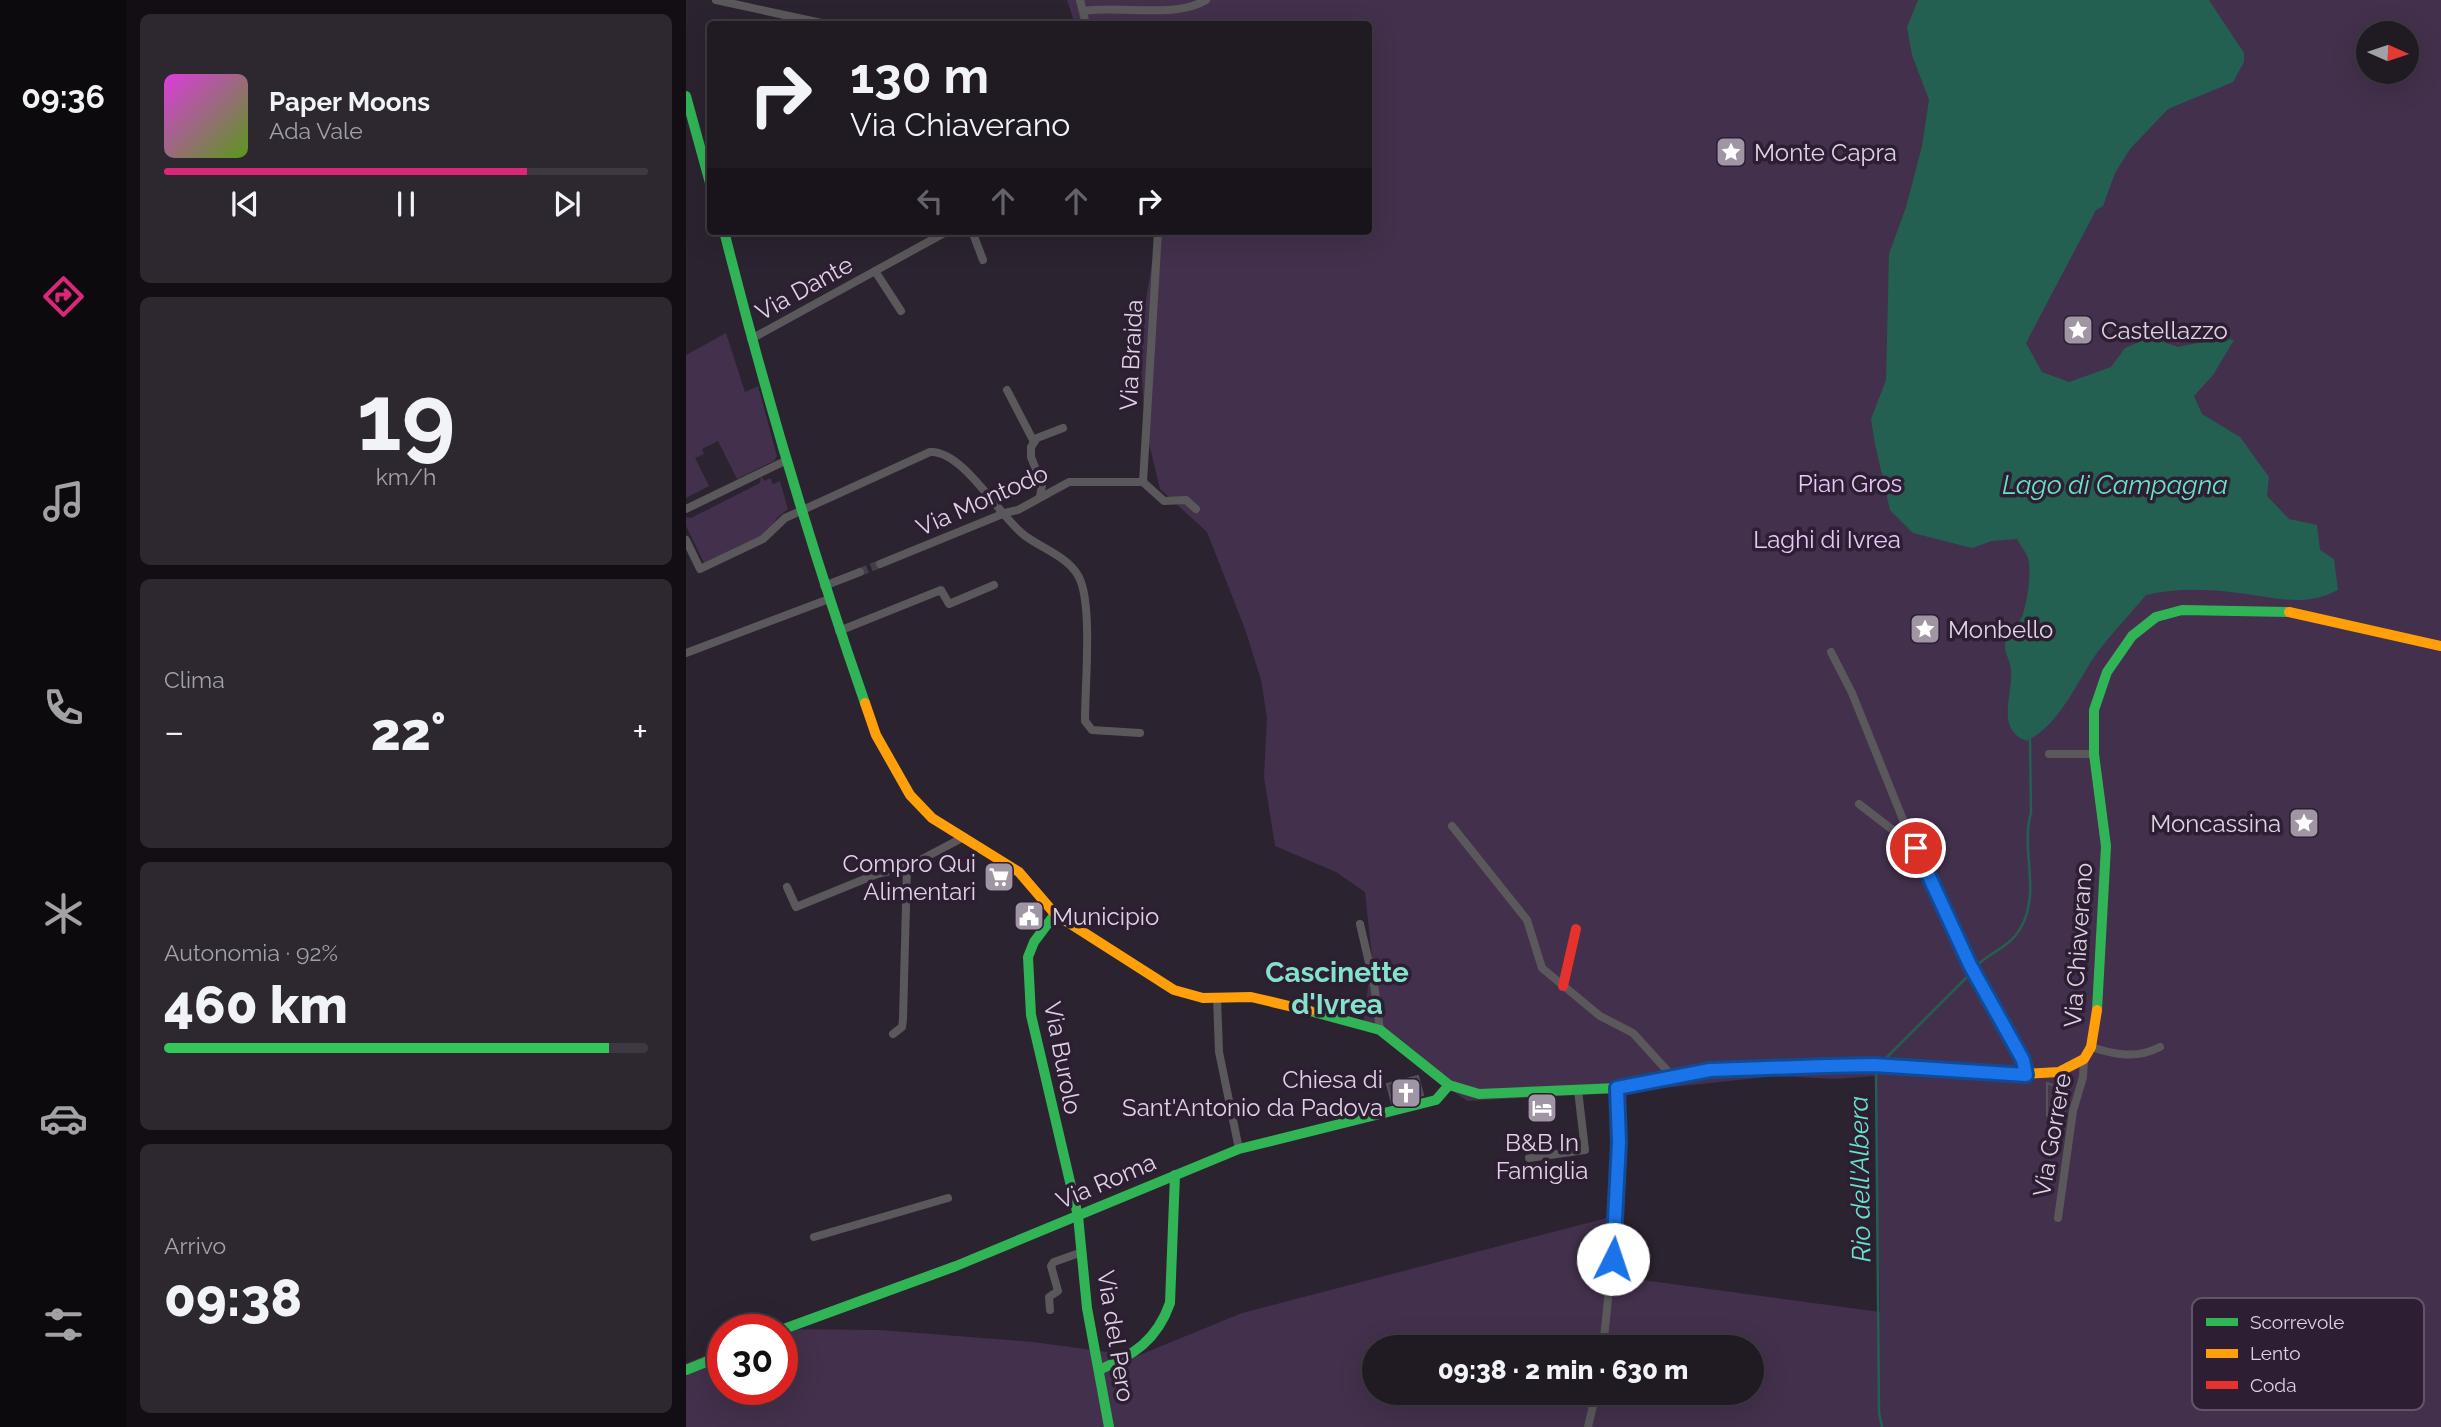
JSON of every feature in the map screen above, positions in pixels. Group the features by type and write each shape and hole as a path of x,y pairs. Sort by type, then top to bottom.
{"street":[{"path":"716,0 812,21"},
{"path":"1080,0 1086,21"},
{"path":"1085,11 1101,8 1180,8 1197,5 1206,0"},
{"path":"686,96 707,172"},
{"path":"725,235 751,339 824,586 864,705 901,783 932,818 1019,872 1055,914 1161,983 1183,994 1203,998 1235,996 1278,1002 1355,1020 1380,1030 1449,1085"},
{"name":"Via Dante","path":"751,339 941,235"},
{"path":"974,235 983,260"},
{"name":"Via Braida","path":"1143,482 1158,235"},
{"name":"Via Dante","path":"875,271 901,311"},
{"path":"1007,390 1034,442"},
{"path":"1040,497 1042,485 1031,457 1034,442 1037,438 1063,428"},
{"path":"686,540 700,569 763,539 781,520 801,510 930,452 948,455 1022,534 1056,554 1080,577 1085,609 1085,721 1092,730 1140,733"},
{"path":"686,509 787,460"},
{"name":"Via Montodo","path":"880,564 1018,510 1069,482 1143,482"},
{"path":"1143,482 1164,501 1186,500 1196,509"},
{"path":"824,586 860,572"},
{"path":"839,631 941,590 949,604 994,585"},
{"path":"686,653 829,599"},
{"name":"Via Chiaverano","path":"1449,1085 1479,1094 1578,1090 1617,1088 1710,1070 1879,1065 2026,1075 2059,1072 2084,1059 2091,1047 2098,1007 2106,846 2094,754 2094,710 2107,672 2132,636 2156,617 2204,608 2303,613 2372,632 2441,646"},
{"path":"1830,652 1853,693 1916,848 1970,965 2023,1060 2026,1075"},
{"path":"2049,754 2094,754"},
{"path":"1859,804 1916,848"},
{"path":"1452,826 1527,920 1539,962 1600,1016 1633,1033 1672,1076"},
{"path":"787,887 796,907 877,874 907,867 962,838"},
{"path":"893,1034 902,1027 903,1019 907,867"},
{"name":"Via Burolo","path":"1055,914 1034,942 1028,957 1028,984 1036,1045 1078,1216"},
{"path":"1360,924 1374,984 1380,1030"},
{"path":"1563,986 1576,929"},
{"path":"1217,998 1219,1052 1239,1149"},
{"path":"2091,1047 2133,1056 2160,1048"},
{"name":"Via Gorrere","path":"2058,1218 2073,1111 2083,1077 2084,1059"},
{"name":"Via Roma","path":"798,1324 956,1266 1239,1149 1436,1100 1449,1085"},
{"path":"1604,1335 1617,1211 1617,1088"},
{"path":"1529,1158 1585,1150 1585,1130 1578,1090"},
{"path":"1099,1370 1136,1354 1152,1340 1164,1322 1170,1303 1175,1175"},
{"path":"814,1237 948,1198"},
{"name":"Via del Pero","path":"1078,1216 1087,1308 1109,1427"},
{"name":"Via del Pero","path":"1050,1310 1049,1297 1058,1291 1051,1266 1054,1262 1082,1252"},
{"path":"686,1370 707,1361"},
{"path":"1588,1427 1593,1405"}],"green space":[{"name":"Laghi di Ivrea","path":"1067,0 2441,0 2441,1427 686,1427 686,1363 707,1355 707,1405 798,1405 798,1329 880,1330 1033,1342 1137,1356 1242,1313 1607,1218 1605,1275 1880,1312 1875,1076 1835,1079 1776,1076 1617,1093 1467,1101 1417,1065 1379,1031 1363,1024 1372,957 1365,892 1336,872 1275,846 1264,777 1267,718 1261,680 1245,629 1207,532 1160,489 1145,427 1141,364 1144,312 1156,235 1372,235 1372,21 1074,21"},
{"path":"726,333 745,392 758,386 777,456 774,461 737,479 718,441 702,449 704,454 695,458 709,486 686,498 686,355"},
{"path":"761,476 764,481 770,478 773,484 780,481 788,509 778,517 763,537 704,563 686,526 686,517 691,518 760,483"}],"water":[{"name":"Lago di Campagna","path":"1918,0 2209,0 2244,53 2244,62 2233,82 2168,109 2130,149 2115,173 2103,206 2096,210 2026,343 2042,372 2069,382 2111,367 2125,348 2141,341 2154,339 2178,347 2222,338 2234,340 2213,375 2194,396 2202,414 2240,437 2269,477 2267,496 2289,519 2317,525 2320,550 2334,559 2338,590 2313,599 2289,600 2203,590 2146,595 2097,653 2059,713 2050,724 2027,741 2017,736 2008,720 2011,670 2005,643 2007,635 2022,617 2026,604 2029,572 2027,556 2017,539 1992,541 1972,548 1913,533 1890,510 1871,419 1886,380 1889,254 1906,207 1922,146 1929,100 1912,55 1907,27"}],"building":[{"name":"Chiesa di Sant'Antonio da Padova","path":"1418,1076 1423,1095 1392,1103 1387,1084"},
{"path":"2047,1083 2068,1090 2064,1117 2047,1116"}],"waterway":[{"name":"Rio dell'Albera","path":"1881,1063 1980,962 2009,942 2020,929 2026,915 2030,886 2030,740"},
{"name":"Rio dell'Albera","path":"1878,1068 1879,1413 1882,1427"}],"tunnel":[{"path":"860,572 880,564"}],"traffic: fast":[{"path":"686,96 707,172"},
{"path":"725,235 789,468 865,703"},
{"path":"2097,1010 2106,846 2094,754 2094,710 2107,672 2132,636 2156,617 2182,610 2289,612"},
{"path":"1055,914 1034,942 1028,957 1031,1015 1078,1216 1087,1308 1109,1427"},
{"path":"1310,1011 1380,1030 1449,1085 1479,1094 1617,1088 1638,1084"},
{"path":"798,1324 956,1266 1239,1149 1436,1100 1449,1085"},
{"path":"1099,1370 1143,1345 1165,1316 1170,1303 1175,1175"},
{"path":"686,1370 707,1361"}],"traffic: slow":[{"path":"2289,612 2441,646"},
{"path":"865,703 876,735 910,795 932,818 1019,872 1055,914 1174,990 1203,998 1251,997 1310,1011"},
{"path":"1638,1084 1710,1070 1874,1065 2005,1075 2059,1072 2084,1059 2091,1047 2097,1010"}],"traffic: jam":[{"path":"1563,986 1576,929"}],"place":[{"name":"Monte Capra","path":"1731,152"},
{"name":"Castellazzo","path":"2078,330"},
{"name":"Monbello","path":"1925,629"},
{"name":"Moncassina","path":"2304,823"},
{"name":"Compro Qui Alimentari","path":"999,877"},
{"name":"Municipio","path":"1029,916"},
{"name":"Chiesa di Sant'Antonio da Padova","path":"1406,1093"},
{"name":"B&B In Famiglia","path":"1542,1108"}],"district":[{"name":"Cascinette d'Ivrea","path":"1337,988"}],"route":[{"path":"1613,1259 1619,1142 1617,1088 1710,1070 1825,1066 1874,1065 2026,1075 2023,1060 1970,965 1916,848"}],"park label":[{"name":"Pian Gros","path":"1850,483"}]}
